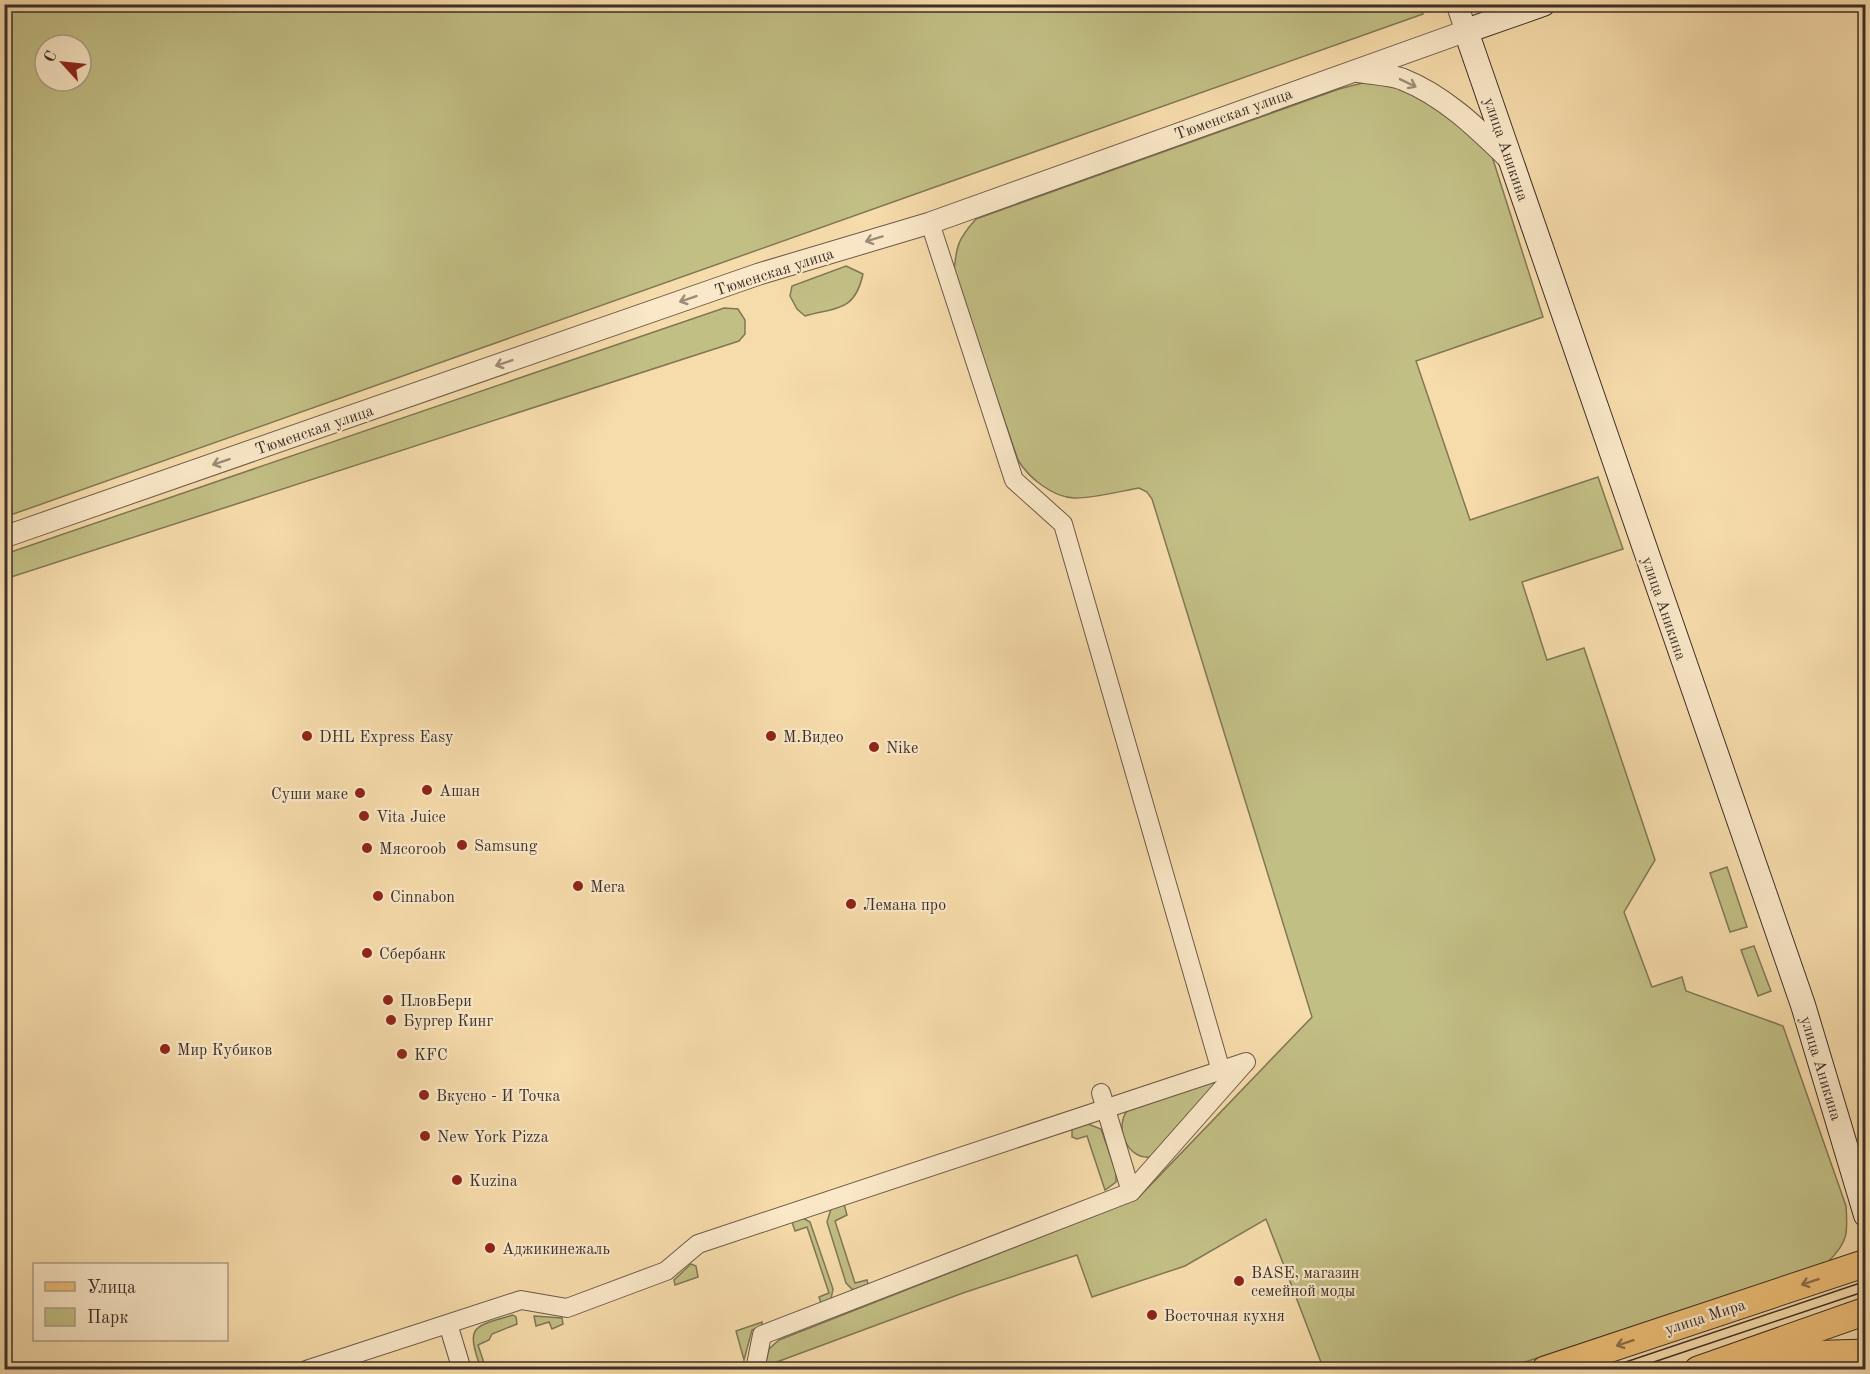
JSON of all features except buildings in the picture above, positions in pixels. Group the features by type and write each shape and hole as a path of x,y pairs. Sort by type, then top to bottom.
{"main road":[{"name":"Тюменская улица","path":"1466,31 1543,4"},
{"name":"улица Аникина","path":"1466,31 1803,1005 1866,1215"},
{"name":"улица Мира","path":"1545,1370 1866,1263"},
{"path":"1700,1370 1866,1311"},
{"path":"1700,1370 1801,1354 1866,1353"}],"street":[{"name":"улица Аникина","path":"1457,4 1466,31"},
{"name":"Тюменская улица","path":"4,537 759,274 930,223 1466,31"},
{"path":"1352,70 1400,79 1441,100 1476,127 1510,160"},
{"path":"930,223 1014,480 1063,524 1221,1071"},
{"path":"306,1370 521,1300 567,1308 666,1271 698,1244 1104,1101 1221,1071 1246,1062 1131,1192 762,1335 754,1370"},
{"path":"1104,1101 1131,1192"},
{"path":"448,1324 462,1370"}],"green space":[{"path":"5,5 1420,5 1423,14 5,517"},
{"path":"1378,79 1425,94 1490,150 1543,317 1416,361 1470,520 1598,477 1623,549 1522,582 1547,660 1584,648 1655,860 1624,912 1652,987 1682,977 1686,991 1783,1026 1846,1206 1847,1223 1843,1243 1828,1262 1504,1369 1324,1370 1266,1219 1185,1266 1092,1297 1077,1255 963,1293 774,1363 775,1369 764,1370 769,1349 779,1340 1137,1199 1312,1017 1152,499 1147,492 1139,488 1088,497 1066,497 1049,490 1028,473 1018,460 954,273 959,243 976,219 1339,89"},
{"path":"846,266 863,274 860,286 850,301 836,309 805,316 797,309 790,296 792,286"},
{"path":"724,308 738,309 745,320 745,334 739,341 5,579 5,554"},
{"path":"1727,867 1747,927 1730,932 1710,873"},
{"path":"1754,946 1771,991 1758,996 1741,950"},
{"path":"1213,1082 1215,1085 1150,1157 1142,1157 1135,1153 1125,1142 1122,1126 1127,1111"},
{"path":"1088,1124 1101,1129 1116,1172 1116,1182 1105,1190 1087,1136 1077,1139 1072,1137 1072,1129"},
{"path":"844,1204 847,1215 835,1221 855,1283 867,1280 868,1284 853,1290 846,1283 827,1222 831,1209"},
{"path":"803,1218 810,1222 833,1289 831,1299 821,1303 819,1297 829,1293 807,1227 795,1231 792,1222"},
{"path":"691,1264 696,1266 698,1277 675,1285 674,1280"},
{"path":"513,1315 516,1317 517,1324 492,1334 489,1340 478,1345 486,1369 481,1369 474,1344 473,1336 476,1330 488,1322"},
{"path":"534,1316 562,1318 563,1324 552,1329 549,1322 536,1326"},
{"path":"762,1322 762,1326 752,1330 744,1360 736,1331"}],"tram line":[{"path":"1602,1370 1866,1281"},
{"path":"1630,1370 1866,1291"}],"place":[{"name":"DHL Express Easy","path":"307,736"},
{"name":"М.Видео","path":"771,736"},
{"name":"Nike","path":"874,747"},
{"name":"Ашан","path":"427,790"},
{"name":"Суши маке","path":"360,793"},
{"name":"Vita Juice","path":"364,816"},
{"name":"Samsung","path":"462,845"},
{"name":"Мясоroob","path":"367,848"},
{"name":"Мега","path":"578,886"},
{"name":"Cinnabon","path":"378,896"},
{"name":"Лемана про","path":"851,904"},
{"name":"Сбербанк","path":"367,953"},
{"name":"ПловБери","path":"388,1000"},
{"name":"Бургер Кинг","path":"391,1020"},
{"name":"Мир Кубиков","path":"165,1049"},
{"name":"KFC","path":"402,1054"},
{"name":"Вкусно - И Точка","path":"424,1095"},
{"name":"New York Pizza","path":"425,1136"},
{"name":"Kuzina","path":"457,1180"},
{"name":"Аджикинежаль","path":"490,1248"},
{"name":"BASE, магазин семейной моды","path":"1239,1281"},
{"name":"Восточная кухня","path":"1152,1315"}]}
